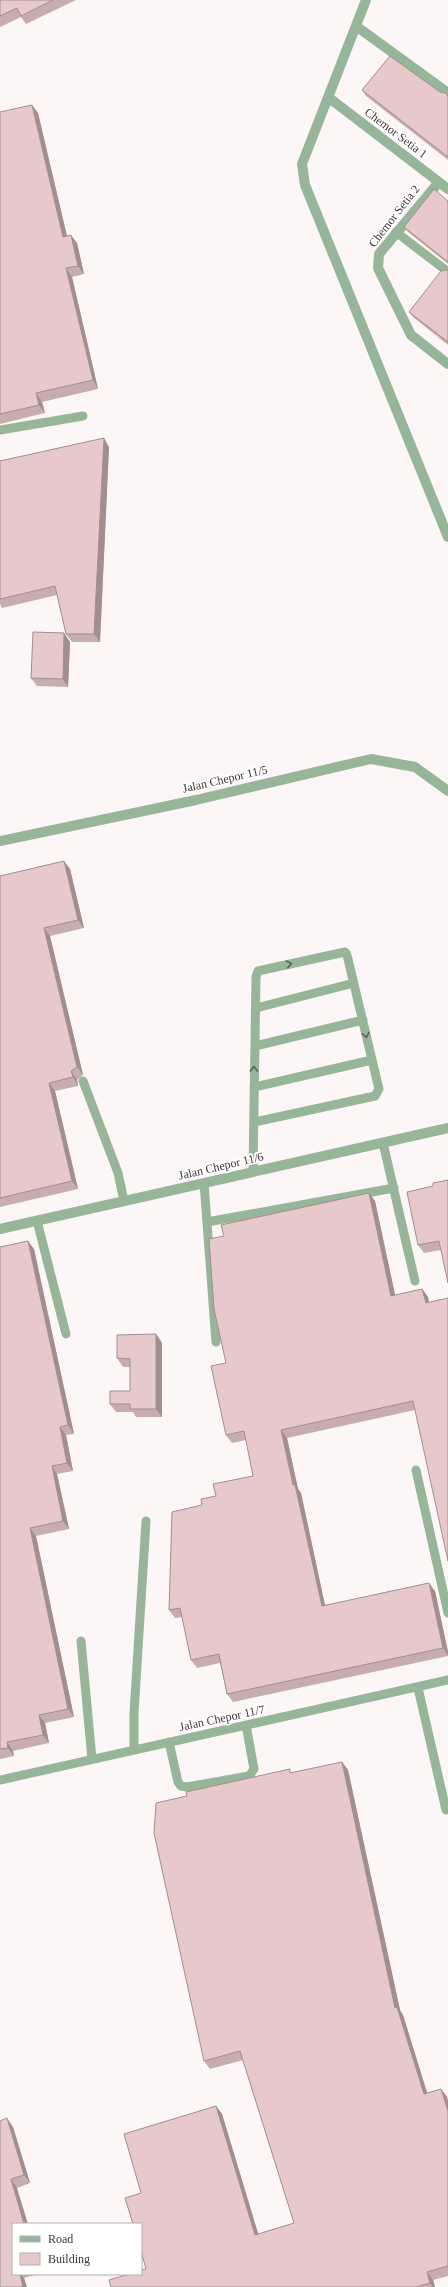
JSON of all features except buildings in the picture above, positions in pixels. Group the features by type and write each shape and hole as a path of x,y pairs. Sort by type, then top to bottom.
{"street":[{"path":"366,0 302,164 305,186 448,537"},
{"path":"356,26 448,93"},
{"name":"Chemor Setia 1","path":"328,97 448,189"},
{"name":"Chemor Setia 2","path":"439,182 379,254 378,268 410,335 448,364"},
{"name":"Jalan Chepor 11/5","path":"0,841 196,800 371,759 415,767 448,791"},
{"name":"Jalan Chepor 11/6","path":"0,1229 448,1128"}],"lane":[{"path":"396,232 448,272"},
{"path":"0,430 83,416"},
{"path":"253,1172 256,977 258,972 345,952 354,983 379,1089 375,1096 254,1122"},
{"path":"256,1008 354,983"},
{"path":"255,1046 362,1020"},
{"path":"254,1087 372,1060"},
{"path":"82,1081 118,1172 124,1201"},
{"path":"383,1143 415,1281"},
{"path":"204,1183 216,1342"},
{"path":"207,1222 394,1188"},
{"path":"37,1221 66,1334"},
{"path":"416,1470 448,1613"},
{"path":"134,1750 134,1714 146,1521"},
{"path":"81,1641 92,1759"},
{"name":"Jalan Chepor 11/7","path":"0,1780 418,1688 448,1680"},
{"path":"418,1688 446,1810"},
{"path":"169,1742 178,1782 181,1786 186,1787 249,1776 254,1769 246,1725"}]}
